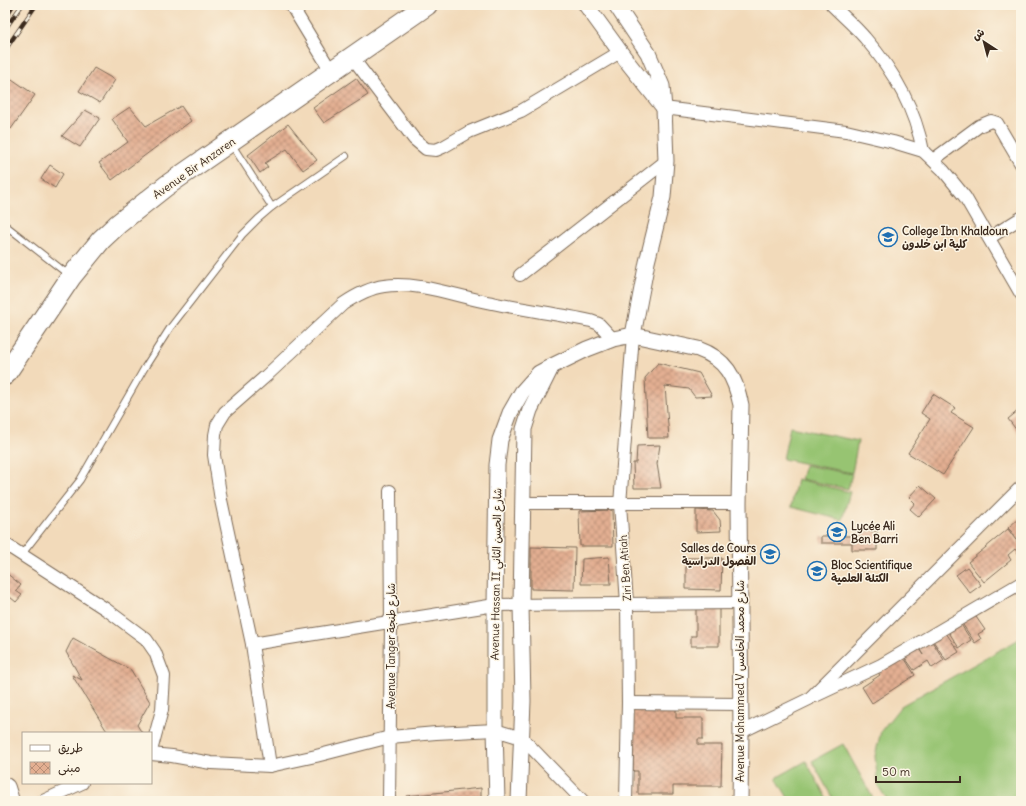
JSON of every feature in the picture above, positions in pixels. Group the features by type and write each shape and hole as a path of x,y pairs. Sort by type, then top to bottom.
{"main road":[{"name":"Avenue Bir Anzaren","path":"5,375 71,276 118,224 166,186 427,5"},
{"path":"5,788 9,801"}],"street":[{"path":"291,5 332,72"},
{"path":"586,5 620,52 664,108 846,132 893,142 923,151 943,170 965,197 1021,294"},
{"path":"616,5 648,53 662,86 664,108 666,161 662,197 647,262 633,335"},
{"path":"832,5 865,38 892,74 909,105 920,136 923,151"},
{"path":"352,56 414,139 426,148 436,150 443,148 469,132 521,111 620,52"},
{"path":"933,160 979,126 991,120 997,124 1021,164"},
{"path":"520,275 666,161"},
{"path":"989,238 1021,218"},
{"path":"270,766 252,644 221,500 214,455 217,425 225,412 343,304 355,296 384,286 426,288 492,303 591,321 599,324 613,339"},
{"name":"Avenue Hassan II شارع الحسن الثاني","path":"497,801 494,730 495,605 497,465 500,440 510,412 522,392 539,373 586,349 613,339 633,335"},
{"name":"Ziri Ben Atiah","path":"626,801 628,703 627,603 620,504 633,335"},
{"name":"Avenue Mohammed V شارع محمد الخامس","path":"633,335 698,349 708,353 721,361 728,370 738,389 741,405 739,504 742,732 740,801"},
{"path":"520,801 522,738 521,605 524,503 524,429 530,410 552,366"},
{"path":"809,699 1021,487"},
{"name":"Avenue Tanger شارع طنجة","path":"389,801 391,622 390,491"},
{"path":"524,503 739,504"},
{"path":"5,544 107,610 146,639 155,652 164,676 162,710 152,746"},
{"path":"742,732 881,665 1021,583"},
{"path":"252,644 495,605 741,603"},
{"path":"628,703 741,704"},
{"path":"152,754 211,763 270,766 390,737 494,730 522,738 582,801"},
{"path":"43,801 80,784"}],"lane":[{"path":"230,142 272,207"},
{"path":"22,554 80,480 145,367 170,328 242,235 272,207 346,156"},
{"path":"5,225 71,276"}],"green space":[{"path":"790,427 858,441 852,473 783,459"},
{"path":"805,465 852,474 848,489 801,479"},
{"path":"797,479 850,492 842,520 791,507"},
{"path":"1021,638 1021,801 888,801 878,786 875,756 881,731 901,706"},
{"path":"843,744 874,800 834,801 812,761"},
{"path":"806,761 828,801 790,801 776,778"}],"building":[{"path":"94,68 115,80 100,103 79,91"},
{"path":"6,75 35,95 11,129 5,125"},
{"path":"356,78 368,95 324,123 313,108"},
{"path":"181,106 191,121 112,180 99,163 128,142 112,119 130,107 146,126"},
{"path":"85,110 100,118 80,147 62,136"},
{"path":"288,124 317,160 303,170 287,149 265,163 268,167 260,173 248,155"},
{"path":"50,165 63,174 55,188 41,179"},
{"path":"658,363 699,373 712,396 695,397 689,389 665,386 669,438 648,438 645,378"},
{"path":"933,394 955,408 951,413 974,427 943,475 908,453 930,419 921,413"},
{"path":"1019,410 1021,413 1021,436 1008,419"},
{"path":"660,445 657,464 661,488 634,488 633,463 636,463 637,446"},
{"path":"920,485 936,499 919,517 910,509 915,503 909,497"},
{"path":"612,510 613,546 580,546 579,511"},
{"path":"696,510 713,511 720,520 721,531 696,532"},
{"path":"1020,517 1021,540 1020,541 1008,528"},
{"path":"1008,529 1018,543 1021,541 1021,557 1015,549 1008,555 1011,560 984,582 968,562"},
{"path":"858,531 877,531 877,550 852,550 852,543 821,543 821,536 858,536"},
{"path":"531,547 575,548 574,590 531,589"},
{"path":"609,557 611,584 581,584 582,559"},
{"path":"686,558 722,558 721,590 686,589"},
{"path":"967,567 981,585 970,593 956,575"},
{"path":"5,572 21,585 16,591 22,595 16,602 5,593"},
{"path":"719,607 719,646 691,646 691,636 696,636 696,608"},
{"path":"974,614 985,630 978,634 981,639 975,643 961,622"},
{"path":"960,623 971,640 959,648 948,631"},
{"path":"946,633 959,652 946,660 933,641"},
{"path":"73,638 131,670 150,702 137,725 141,732 107,732 72,675 82,680 66,652"},
{"path":"931,640 944,660 932,668 928,661 914,670 903,655 917,646 923,655 919,648"},
{"path":"903,656 915,675 872,703 862,687 880,675 878,672"},
{"path":"633,706 676,706 676,718 703,718 703,739 698,739 698,745 722,745 721,786 673,786 673,794 638,794 638,771 633,771"},
{"path":"481,788 481,801 406,801 406,796"}],"railway":[{"path":"5,18 13,5"},
{"path":"5,29 22,5"},
{"path":"5,50 36,5"}],"place":[{"name":"College Ibn Khaldoun كلية ابن خلدون","path":"888,237"},
{"name":"Lycée Ali Ben Barri","path":"837,532"},
{"name":"Salles de Cours الفصول الدراسية","path":"770,554"},
{"name":"Bloc Scientifique الكتلة العلمية","path":"817,571"}]}
